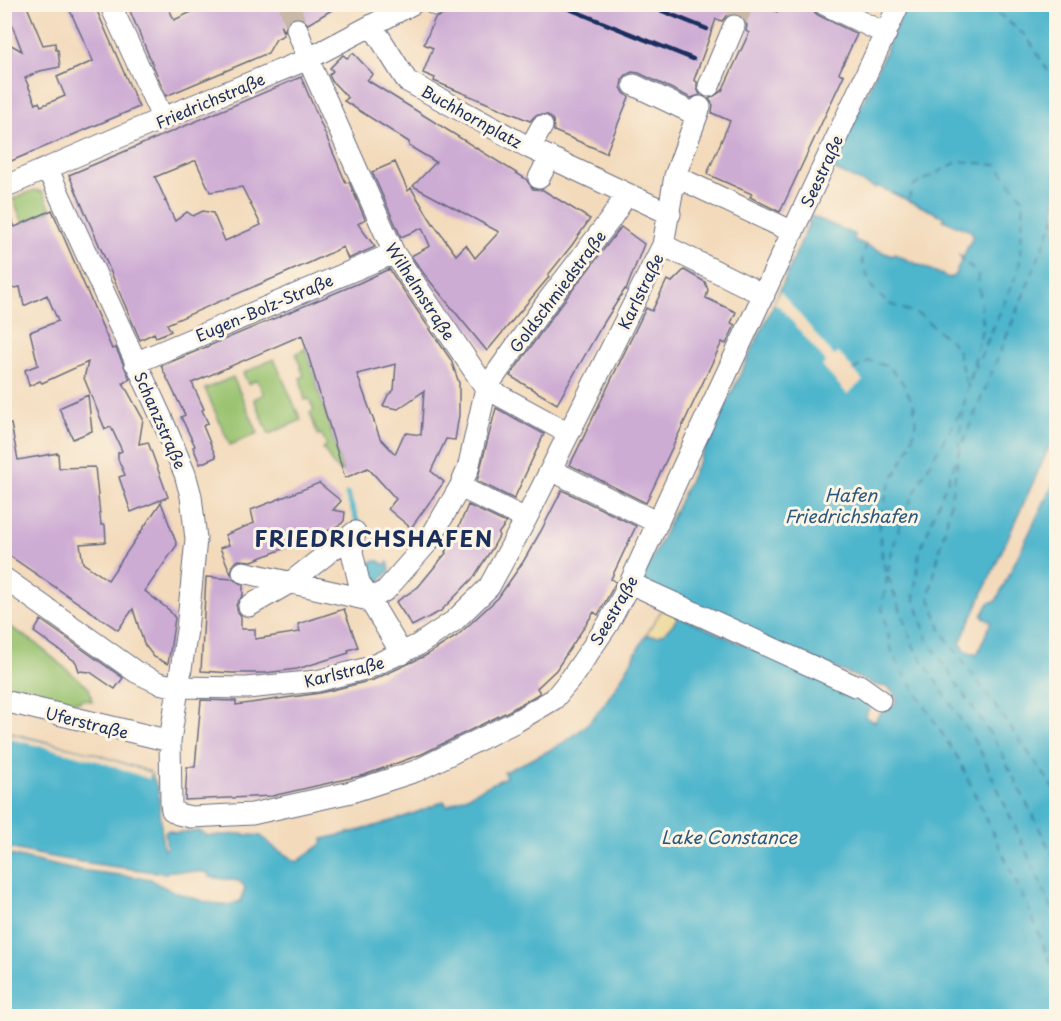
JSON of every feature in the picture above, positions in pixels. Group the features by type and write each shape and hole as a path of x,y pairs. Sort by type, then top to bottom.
{"street":[{"path":"110,4 163,119"},
{"name":"Friedrichstraße","path":"4,187 308,59 373,27 412,4"},
{"path":"824,4 886,34"},
{"name":"Seestraße","path":"180,687 170,741 171,804 172,810 178,814 191,817 252,814 382,783 416,771 496,732 554,699 608,624 630,583 899,4"},
{"path":"709,86 717,52 734,26"},
{"name":"Buchhornplatz","path":"373,27 407,81 530,148 670,214"},
{"name":"Wilhelmstraße","path":"297,29 308,59 394,253 486,388"},
{"path":"634,85 698,111 675,176 663,245 764,295"},
{"name":"Buchhornplatz","path":"530,148 542,126"},
{"path":"538,178 549,157"},
{"name":"Schanzstraße","path":"48,170 185,474 191,496 196,539 188,630 180,687"},
{"path":"675,176 793,232"},
{"name":"Goldschmiedstraße","path":"486,388 627,194"},
{"name":"Karlstraße","path":"4,578 136,672 159,683 180,687 247,688 317,681 368,668 402,654 454,621 489,586 526,519 663,245"},
{"name":"Eugen-Bolz-Straße","path":"135,363 394,253"},
{"path":"243,572 369,600 386,590 428,542 460,486 468,469 486,388 568,433"},
{"path":"551,470 658,523"},
{"path":"460,486 526,519"},
{"path":"249,606 291,582 355,532 352,552 359,582 402,654"},
{"path":"630,583 868,694"},
{"name":"Uferstraße","path":"4,701 170,741"}],"green space":[{"path":"35,190 43,192 51,210 23,223 13,199"},
{"path":"306,348 342,472 333,465 323,448 327,445 321,434 318,435 310,413 314,410 309,399 305,400 300,378 304,376 296,354"},
{"path":"274,359 301,420 269,434 254,399 264,394 257,380 248,384 243,373"},
{"path":"233,377 258,433 230,445 205,389"},
{"path":"4,623 34,642 89,688 92,701 81,699 80,702 75,701 73,705 5,690"}],"sand":[{"path":"664,606 679,616 662,634 646,635"}],"water":[{"name":"Lake Constance","path":"906,5 1056,5 1056,432 960,643 966,651 977,655 991,622 982,616 989,603 996,601 1056,478 1056,1016 5,1016 5,854 71,869 151,879 176,892 219,904 229,905 241,901 245,887 239,881 210,877 207,872 169,871 166,873 65,859 5,847 5,732 92,753 150,772 158,789 163,849 167,848 165,832 168,830 174,833 199,831 208,836 240,834 261,836 297,862 322,844 323,839 385,823 444,801 447,806 506,777 504,772 560,745 577,733 597,713 624,674 646,635 662,634 679,616 872,702 865,717 875,722 879,715 896,703 895,695 888,688 878,686 639,586 774,304 812,216 855,235 854,240 892,256 894,254 949,278 954,276 973,236 971,231 943,220 944,217 877,186 875,188 833,169"},
{"path":"373,561 380,561 384,565 388,562 390,570 378,583 369,580 363,570"}],"pier":[{"path":"780,291 834,356 839,353 863,381 847,394 822,366 826,362 780,307 774,304"},
{"path":"5,733 88,752 151,773 149,779 101,762 5,738"}],"building":[{"path":"4,4 26,4 43,45 55,43 56,50 58,50 60,67 40,71 25,78 36,104 39,102 41,106 65,96 57,77 93,61 67,4 94,4 139,107 4,164 4,41 22,51"},
{"path":"127,4 167,4 174,20 209,4 342,4 308,24 300,17 292,17 287,21 285,31 280,25 284,35 276,39 268,53 166,96"},
{"path":"449,4 759,4 777,12 780,4 811,4 813,11 818,15 857,34 839,73 844,75 780,212 750,197 752,194 707,174 730,121 712,113 713,105 709,99 722,91 749,33 746,31 747,25 744,19 739,15 726,16 722,21 716,19 694,80 697,82 700,95 691,98 639,73 632,72 626,75 621,87 629,97 606,153 554,131 553,120 548,115 536,115 530,121 434,81 435,78 423,73 433,48 424,44 435,18 443,15"},
{"path":"353,53 373,74 367,80 526,179 533,189 543,190 590,219 548,275 549,277 487,351 411,256 430,246 422,228 401,237 372,172 395,162 408,191 411,188 456,255 466,245 475,258 499,232 413,186 436,162 344,101 348,98 329,75 333,71 330,68 343,55 347,58"},
{"path":"301,77 346,183 349,182 365,219 358,224 375,247 348,259 343,247 167,324 171,331 156,337 154,333 140,340 69,175","holes":["196,161 210,192 242,187 261,225 225,241 213,213 203,211 193,216 187,212 175,221 155,177"]},
{"path":"4,203 15,227 52,210 112,349 116,348 130,379 123,383 143,419 139,444 148,442 168,497 131,512 119,477 125,475 118,459 118,453 122,451 111,427 105,429 84,378 88,362 42,383 40,381 29,386 25,370 38,365 30,332 58,321 47,295 24,306 20,287 10,289 4,276"},
{"path":"621,227 644,244 626,290 600,329 557,404 510,376"},
{"path":"389,269 451,360 459,383 459,415 455,440 446,439 431,471 444,482 411,528 388,509 396,499 368,468 345,478 302,335 192,383 204,409 202,410 208,423 203,426 216,457 200,464 193,447 195,446 181,417 185,415 161,366","holes":["396,364 394,390 388,395 383,406 398,409 424,391 421,435 407,433 403,436 395,454 380,438 357,374"]},
{"path":"684,270 705,282 708,290 706,298 736,312 731,323 735,325 726,344 722,342 646,503 570,465 646,308 652,311 667,280 672,282"},
{"path":"88,395 92,431 73,439 59,408"},
{"path":"496,408 544,434 514,499 477,481"},
{"path":"4,424 11,424 18,460 58,453 59,468 95,467 101,525 105,525 106,542 80,544 83,563 108,580 161,502 177,545 145,591 169,610 175,618 168,664 154,657 144,644 133,609 118,630 4,552"},
{"path":"319,483 341,501 333,510 345,512 344,521 322,534 252,561 239,560 233,564 231,574 220,548 229,545 225,535 254,523 251,510"},
{"path":"562,490 636,526 611,579 616,582 598,615 594,612 556,670 537,688 540,693 422,754 364,775 272,796 185,800 187,767 195,767 201,700 236,701 236,705 320,693 373,680 425,656 457,636 498,598 523,562"},
{"path":"468,505 506,523 474,577 441,611 412,626 396,602 418,587 446,553"},
{"path":"206,577 233,579 243,585 243,595 236,605 241,616 241,629 255,629 255,639 300,632 298,624 344,609 358,647 348,650 349,653 297,669 265,673 201,671"},
{"path":"41,620 123,678 115,689 90,672 79,671 76,662 34,632"}],"waterway":[{"path":"347,494 359,526"}],"ferry route":[{"path":"987,4 1027,37 1056,84"},
{"path":"908,200 913,186 959,161 997,165 1024,201 1019,269 970,381"},
{"path":"1056,215 934,514 919,555 914,597 927,639 998,746 1056,862"},
{"path":"866,244 862,261 871,286 887,303 920,315 956,346 967,386"},
{"path":"958,254 978,275 983,325 963,408 958,452"},
{"path":"853,370 869,361 888,366 902,382 914,405 916,426 909,448 887,490 879,530 883,563 914,647 980,750 1056,917"},
{"path":"888,572 899,528 917,487 963,408"},
{"path":"958,460 929,596 942,632 1056,791"},
{"path":"887,577 882,608 893,656 959,760 1030,912 1056,976"}],"tunnel":[{"path":"289,4 297,29"},
{"path":"734,26 743,4"}],"railway":[{"path":"557,4 693,59"},
{"path":"645,4 707,29"}],"district":[{"name":"FRIEDRICHSHAFEN","path":"374,537"}],"water label":[{"name":"Hafen Friedrichshafen","path":"851,504"}]}
